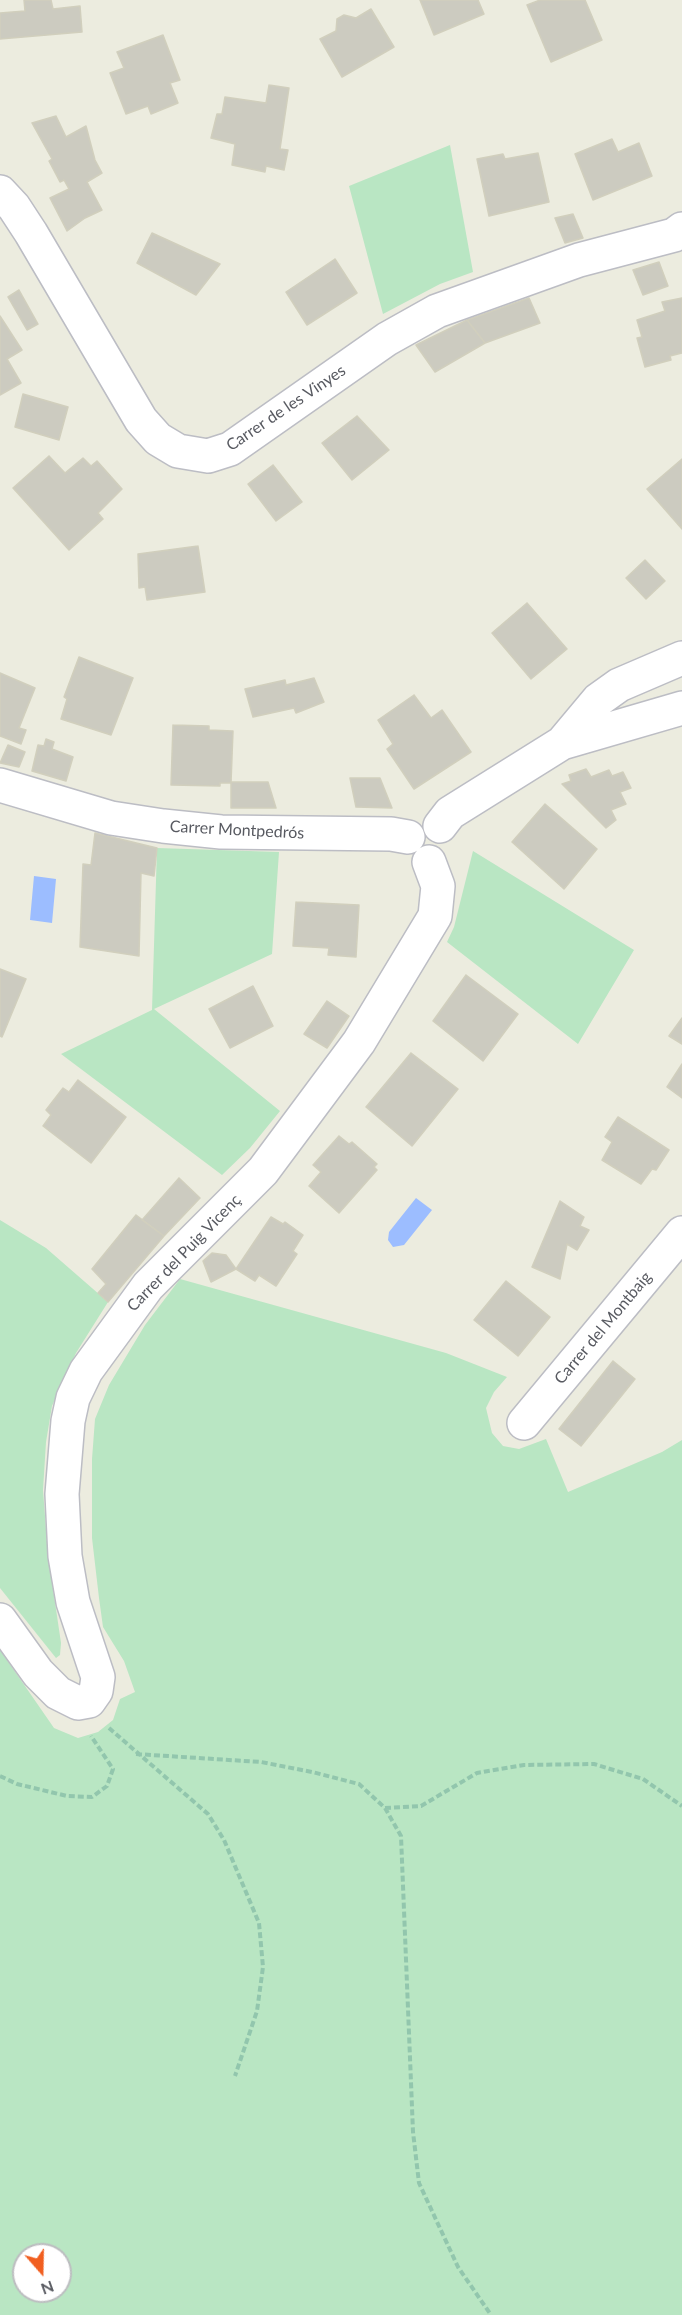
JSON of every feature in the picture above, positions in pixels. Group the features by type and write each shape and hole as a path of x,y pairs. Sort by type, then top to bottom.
{"street":[{"name":"Carrer de les Vinyes","path":"0,192 14,207 31,233 141,420 158,440 178,451 208,456 230,449 387,339 437,311 579,260 674,235 682,229"},
{"path":"562,743 598,700 619,685 682,658"},
{"path":"440,826 450,813 562,743 682,708"},
{"name":"Carrer Montpedrós","path":"0,784 111,818 163,826 221,832 391,834 408,837"},
{"path":"421,823 440,826 447,838 446,852 436,861 421,862 410,852 408,837 421,823"},
{"name":"Carrer del Puig Vicenç","path":"89,1701 96,1691 98,1677 73,1602 65,1556 62,1494 68,1421 74,1398 86,1371 148,1286 263,1171 359,1042 435,916 438,886 429,862"},
{"name":"Carrer del Montbaig","path":"524,1424 682,1233"},
{"path":"0,1620 38,1673 58,1693 78,1702 89,1701"}],"path":[{"path":"0,1776 17,1784 67,1796 92,1797 107,1786 112,1768 58,1693"},
{"path":"89,1701 105,1725 208,1814 233,1860 259,1923 263,1967 257,2011 235,2076"},
{"path":"136,1754 261,1762 312,1772 359,1784 386,1808 401,1836 413,2132 419,2183 458,2267 491,2315"},
{"path":"386,1808 421,1806 477,1773 524,1766 594,1764 643,1779 682,1806"}],"green space":[{"path":"450,145 473,272 440,284 383,314 349,186"},
{"path":"157,848 279,852 272,954 154,1009 280,1111 250,1148 222,1175 61,1054 152,1010"},
{"path":"473,851 634,950 578,1044 447,942 454,927"},
{"path":"0,1220 46,1248 108,1302 76,1353 52,1406 46,1442 43,1490 48,1555 61,1643 60,1655 56,1658 0,1588"},
{"path":"180,1279 446,1353 507,1377 494,1392 486,1408 492,1433 503,1446 519,1449 546,1439 568,1492 662,1452 682,1440 682,2315 0,2315 0,1650 54,1728 78,1738 98,1732 113,1720 120,1699 135,1692 124,1661 103,1627 92,1538 92,1459 95,1419 109,1385 145,1325"}],"water":[{"path":"34,876 56,879 52,923 30,920"},
{"path":"416,1198 432,1210 404,1245 393,1247 388,1240 389,1232"}],"building":[{"path":"24,0 51,0 53,9 80,6 82,32 0,39 0,13 25,11"},
{"path":"420,0 478,0 484,14 434,35"},
{"path":"540,0 585,0 602,40 551,62 527,5"},
{"path":"371,9 394,47 342,77 320,39 336,31 337,19 344,15 356,18"},
{"path":"163,35 180,80 170,83 178,103 151,114 148,106 126,114 110,73 124,68 117,52"},
{"path":"269,85 289,88 280,149 288,150 284,170 266,166 265,172 232,165 235,144 211,138 217,114 222,114 225,97 266,103"},
{"path":"56,116 66,137 86,126 95,160 102,173 87,182 102,210 85,218 67,231 50,198 69,189 64,180 60,182 49,161 52,159 32,123"},
{"path":"612,139 618,152 639,143 652,176 593,200 575,154"},
{"path":"538,153 549,202 489,216 477,159 503,154 505,159"},
{"path":"573,214 583,238 565,243 555,218"},
{"path":"152,233 220,264 196,295 137,263"},
{"path":"335,259 357,293 307,325 286,292"},
{"path":"659,262 668,286 643,295 633,270"},
{"path":"19,290 38,324 27,330 8,297"},
{"path":"529,298 540,323 485,343 467,320"},
{"path":"682,298 682,353 670,356 671,360 645,367 637,338 642,337 637,320 665,311 662,302"},
{"path":"0,316 22,350 7,359 21,383 0,395"},
{"path":"467,320 485,343 435,372 416,345"},
{"path":"23,394 68,407 59,440 15,427"},
{"path":"357,416 389,450 352,480 322,443"},
{"path":"49,456 65,473 83,458 91,466 97,461 122,489 98,513 103,519 69,550 13,488"},
{"path":"682,459 682,529 647,489"},
{"path":"273,465 302,502 276,521 248,484"},
{"path":"198,546 205,592 147,600 145,587 139,588 138,554"},
{"path":"645,560 665,581 646,599 626,578"},
{"path":"527,603 567,649 531,679 492,633"},
{"path":"79,657 133,678 111,735 61,719 67,699 64,697"},
{"path":"0,673 35,688 19,728 26,730 21,744 0,736"},
{"path":"314,678 324,702 296,713 294,708 253,717 245,689 285,680 286,685"},
{"path":"414,695 431,718 442,710 471,752 414,789 387,749 393,744 378,720"},
{"path":"173,725 209,726 209,730 233,731 231,783 220,783 220,786 171,785"},
{"path":"46,739 54,742 52,749 73,757 66,781 32,771 38,745 44,746"},
{"path":"8,745 25,752 19,767 0,763"},
{"path":"586,769 591,777 609,770 612,776 623,772 631,788 620,792 626,804 611,810 616,820 606,828 562,784 571,781 569,775"},
{"path":"350,778 380,778 392,808 356,807"},
{"path":"231,782 268,782 276,808 231,808"},
{"path":"545,804 597,849 564,889 512,842"},
{"path":"95,833 157,848 154,876 141,873 139,956 80,947 83,864 91,865"},
{"path":"296,902 359,905 356,957 328,955 329,948 293,946"},
{"path":"0,969 26,979 2,1037 0,1036"},
{"path":"466,975 518,1014 483,1061 433,1021"},
{"path":"253,986 273,1026 230,1048 209,1009"},
{"path":"327,1001 349,1016 327,1048 304,1034"},
{"path":"682,1018 682,1044 669,1036"},
{"path":"411,1053 458,1089 412,1146 366,1107"},
{"path":"682,1064 682,1098 667,1087"},
{"path":"78,1080 126,1117 91,1163 43,1126 51,1115 46,1110 63,1088 69,1092"},
{"path":"618,1117 669,1150 656,1170 652,1169 641,1184 602,1160 612,1142 605,1137"},
{"path":"339,1136 349,1144 352,1142 377,1164 374,1167 377,1170 339,1213 309,1186 321,1172 313,1165"},
{"path":"179,1178 200,1198 164,1236 142,1220"},
{"path":"560,1201 584,1217 580,1226 589,1230 577,1250 567,1244 560,1279 532,1267"},
{"path":"136,1215 164,1236 108,1302 98,1293 106,1284 92,1269"},
{"path":"271,1217 283,1224 285,1222 303,1235 293,1251 297,1254 276,1286 259,1275 255,1281 236,1269"},
{"path":"212,1253 226,1255 236,1269 211,1282 203,1261"},
{"path":"506,1281 550,1317 518,1356 474,1320"},
{"path":"613,1361 635,1379 581,1446 559,1429"}]}
